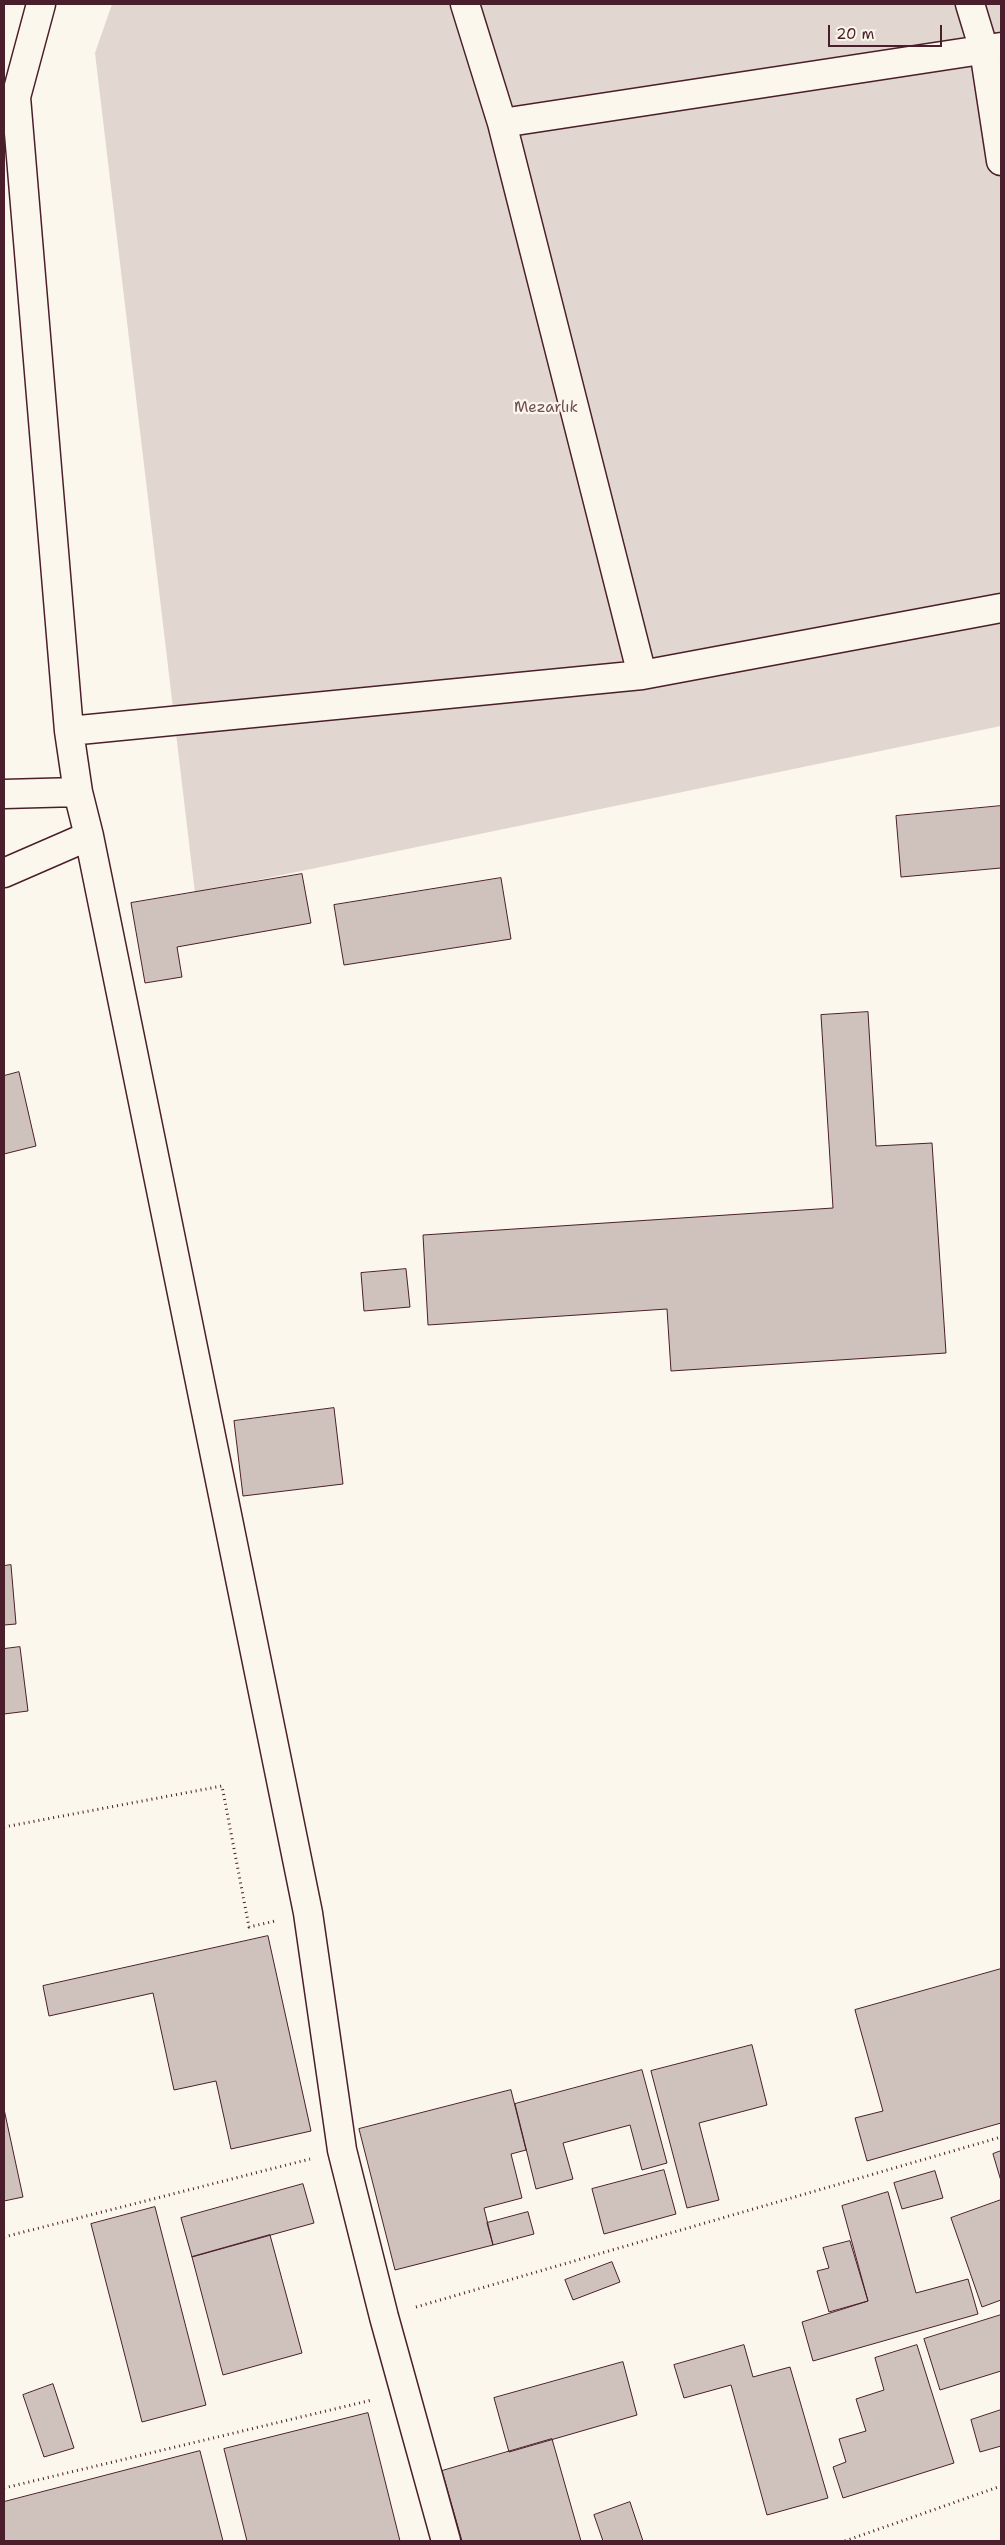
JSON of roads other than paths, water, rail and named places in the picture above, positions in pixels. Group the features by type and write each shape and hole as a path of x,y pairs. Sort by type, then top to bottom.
{"street":[{"path":"41,4 16,98 69,731 78,792 89,836 308,1913 342,2150 384,2317 446,2541"},
{"path":"465,4 502,122 642,675"},
{"path":"970,4 992,48 1001,161"},
{"path":"502,122 992,48"},
{"path":"69,731 642,675 1001,608"},
{"path":"4,794 78,792"},
{"path":"4,873 89,836"}],"park label":[{"name":"Mezarlık","path":"546,408"}]}
